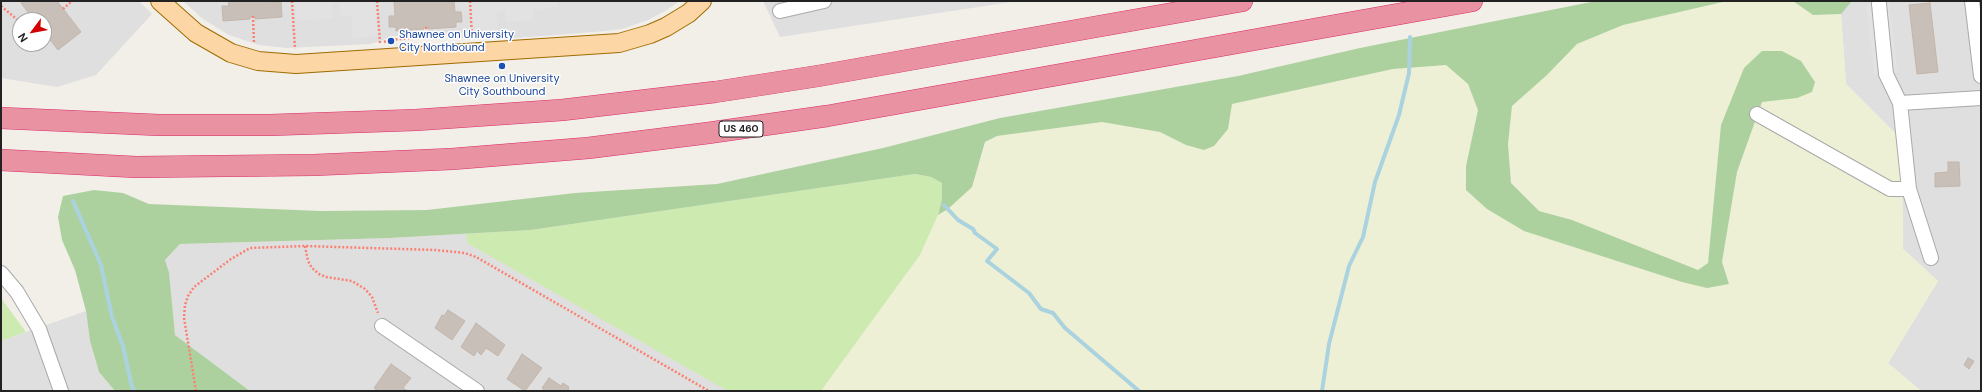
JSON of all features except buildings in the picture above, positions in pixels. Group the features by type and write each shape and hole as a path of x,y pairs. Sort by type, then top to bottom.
{"highway":[{"path":"1,118 159,125 270,125 423,119 562,110 678,97 804,78 1242,1"},
{"name":"US 460","path":"1,160 136,167 314,165 452,159 588,148 767,126 1472,1"}],"main road":[{"path":"160,1 196,33 231,53 258,61 296,64 619,42 650,34 666,27 689,13 702,1"}],"street":[{"path":"1972,1 1981,76"},
{"path":"780,12 815,2"},
{"path":"1879,4 1886,74 1900,103 1909,189 1931,258"},
{"path":"1900,103 1981,98"},
{"path":"1757,114 1890,189 1909,189"},
{"path":"1,273 17,292 39,329 61,391"},
{"path":"382,326 477,391"}],"path":[{"path":"62,9 72,1"},
{"path":"292,1 295,49"},
{"path":"377,1 380,43"},
{"path":"470,1 472,40"},
{"path":"1,6 12,15"},
{"path":"253,16 254,46"},
{"path":"426,27 427,37"},
{"path":"376,45 389,40 446,35 459,38"},
{"path":"467,40 477,40"},
{"path":"248,44 258,47"},
{"path":"288,49 302,49"},
{"path":"305,246 308,261 312,268 319,274 352,281 365,289 376,305 382,326"},
{"path":"196,391 184,318 188,296 194,287 231,259 250,248 305,246 435,250 465,253 476,257 709,391"}],"shaded area":[{"path":"1,1 139,1 152,14 96,75 57,87 1,78"},
{"path":"183,1 680,1 648,20 622,29 606,31 504,39 482,37 462,38 458,35 445,33 394,36 371,44 287,48 259,45 229,35 203,19"},
{"path":"295,1 331,1 333,18 297,21"},
{"path":"339,1 375,1 378,36 353,38 351,16 340,17"},
{"path":"471,1 557,1 557,7 533,10 533,20 506,22 505,11 497,12 498,30 473,32"},
{"path":"763,1 1018,1 780,37"},
{"path":"1840,1 1981,1 1981,391 1921,391 1888,363 1938,281 1903,249 1902,140 1846,84"},
{"path":"1889,3 1898,72 1874,75 1866,5"},
{"path":"938,215 821,391 250,391 175,335 165,260 180,244 390,238 531,230"},
{"path":"86,311 90,341 99,372 115,391 1,391 1,341"}],"green space":[{"path":"1596,1 1727,1 1623,25 1577,44 1547,75 1512,106 1508,144 1511,183 1539,211 1572,220 1698,270 1708,263 1721,125 1744,68 1762,51 1782,51 1801,61 1815,82 1812,92 1797,98 1762,102 1737,172 1722,262 1729,284 1707,288 1682,282 1524,231 1487,209 1466,190 1466,166 1478,110 1468,84 1446,65 1393,69 1232,104 1228,129 1214,146 1204,150 1186,145 1160,132 1102,122 997,136 985,142 972,187 948,209 938,215 942,199 942,183 931,177 915,174 531,230 390,238 180,244 165,260 169,273 175,335 250,391 115,391 99,372 90,341 86,311 75,270 62,240 58,217 63,196 94,190 123,193 149,204 321,211 427,210 575,193 717,184 883,148 1000,118 1238,76 1360,48"},
{"path":"1727,1 1793,1 1813,15 1841,14 1846,84 1902,140 1903,249 1938,281 1888,363 1921,391 821,391 920,255 938,215 948,209 979,165 986,142 997,136 1102,122 1160,132 1186,145 1228,129 1232,104 1393,69 1447,65 1468,84 1478,110 1466,166 1466,190 1729,283 1722,262 1737,172 1762,101 1797,98 1801,61 1721,125 1708,263 1698,270 1572,220 1539,211 1511,183 1508,144 1512,106 1547,75 1577,44 1623,25"},
{"path":"1793,1 1852,1 1841,14 1813,15"},
{"path":"915,174 931,177 942,183 942,199 938,215 920,255 821,391 728,391 467,243 466,234 531,230"},
{"path":"1,298 26,332 1,341"}],"waterway":[{"path":"1322,391 1329,344 1349,266 1363,237 1375,182 1399,115 1409,73 1410,37"},
{"path":"73,201 101,265 112,317 123,346 134,391"},
{"path":"944,205 958,220 973,229 975,233 997,249 987,261 1029,293 1041,309 1053,313 1065,328 1139,391"}],"place":[{"name":"Shawnee on University City Northbound","path":"391,41"},
{"name":"Shawnee on University City Southbound","path":"502,66"}]}
